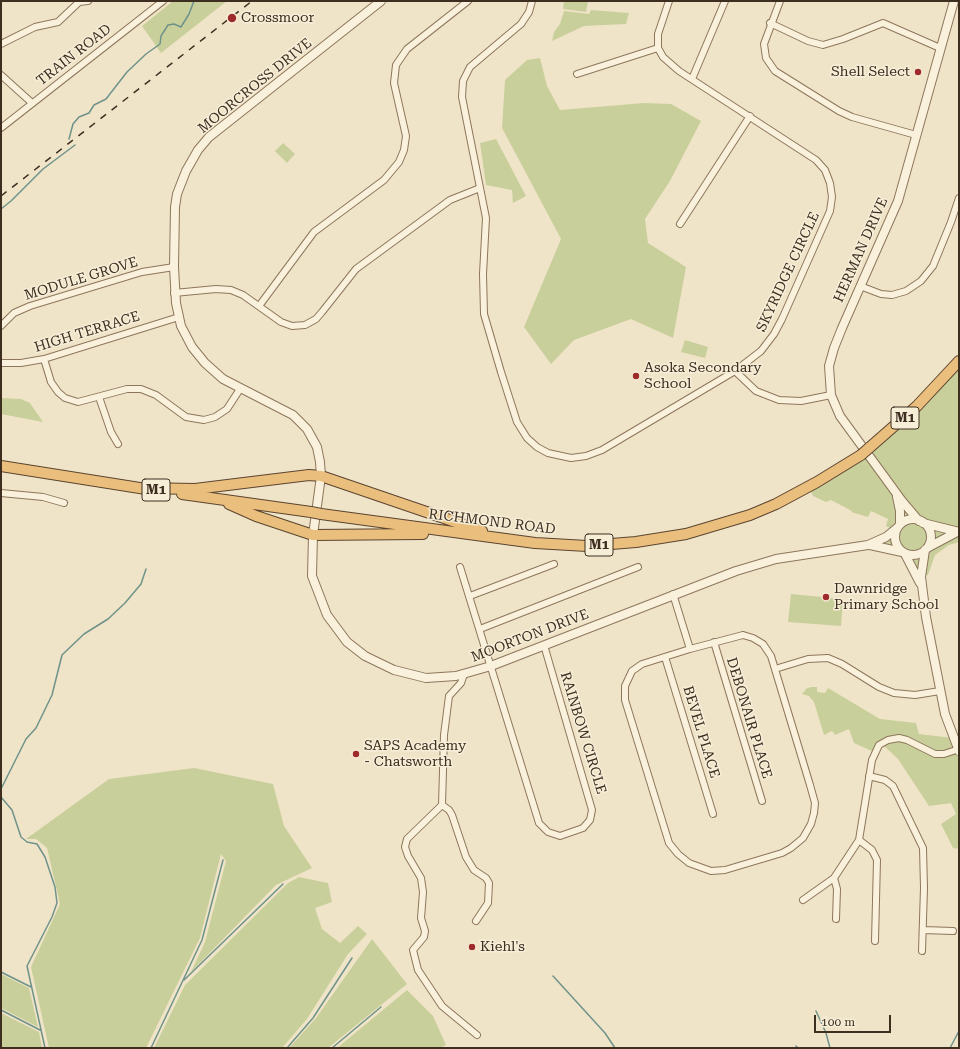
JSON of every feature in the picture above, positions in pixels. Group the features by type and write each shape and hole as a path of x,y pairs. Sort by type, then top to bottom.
{"highway":[{"name":"M1","path":"937,385 959,354"},
{"name":"M1","path":"937,385 959,361"},
{"name":"RICHMOND ROAD","path":"1,466 140,488 316,510 483,537 553,545 588,546 636,542 686,534 718,526 756,512 795,494 861,455 902,421 937,385"},
{"path":"140,488 195,489 309,475 321,476 470,528 553,545"},
{"path":"220,499 256,516 312,535 411,533 483,537"}],"street":[{"path":"1,44 35,27 58,22 75,5 88,1"},
{"name":"TRAIN ROAD","path":"1,128 163,1"},
{"name":"MOORCROSS DRIVE","path":"316,510 321,476 319,453 307,429 286,411 240,389 213,371 198,355 185,333 179,317 174,293 177,194 186,171 198,150 223,125 381,1"},
{"path":"259,306 314,232 384,180 399,162 404,150 406,136 394,83 396,65 407,49 468,1"},
{"name":"SKYRIDGE CIRCLE","path":"532,1 529,12 521,24 474,62 463,81 462,103 486,218 483,274 484,314 517,422 527,438 537,448 562,457 580,457 593,453 735,371 761,350 777,328 828,216 832,197 828,176 816,160 692,79 666,60 658,48"},
{"path":"577,74 658,48 659,28 669,1"},
{"path":"692,79 725,1"},
{"path":"780,1 765,36 764,50 771,67 780,75 839,111 852,117 916,135"},
{"name":"HERMAN DRIVE","path":"921,521 896,494 840,416 831,395 829,377 831,358 860,286 898,201 954,1"},
{"path":"770,23 808,41 823,45 843,40 883,23 940,48"},
{"path":"1,75 32,103"},
{"path":"680,224 750,116"},
{"path":"174,293 224,289 236,292 287,324 298,326 312,322 322,312 356,269 450,200 480,188"},
{"path":"860,286 881,294 892,294 906,291 921,281 933,266 959,198"},
{"name":"MODULE GROVE","path":"1,326 14,313 30,306 138,273 174,267"},
{"name":"HIGH TERRACE","path":"1,363 21,363 44,359 179,317"},
{"path":"44,359 51,382 62,396 78,402 127,389 145,390 186,417 204,420 215,417 227,409 240,389"},
{"path":"735,371 756,391 779,400 801,401 831,395"},
{"path":"99,397 111,432 118,444"},
{"path":"1,493 43,497 64,503"},
{"name":"HERMAN DRIVE","path":"896,494 900,511 899,526"},
{"name":"MOORTON DRIVE","path":"316,510 312,535 312,566 315,586 327,614 347,642 373,661 406,674 431,678 446,678 491,666 673,594 736,571 776,559 868,544 886,537 899,526"},
{"path":"922,588 904,553 895,541 899,526 908,520 921,521 958,532"},
{"path":"803,900 834,878 859,840 874,751 879,745 888,740 903,739 935,754 944,754 959,750 948,724 940,691 922,588 921,570 926,549 930,541 930,534 921,521"},
{"path":"904,553 916,555 958,532"},
{"name":"MOORTON DRIVE","path":"868,544 904,553"},
{"path":"470,596 554,564"},
{"name":"RAINBOW CIRCLE","path":"460,567 539,823 552,835 560,836 572,834 587,825 592,815 592,810 544,645"},
{"path":"480,629 638,567"},
{"path":"673,594 690,649"},
{"path":"737,636 753,638 766,648 775,669 813,794 814,813 811,824 800,841 782,853 725,870 711,871 689,863 678,854 669,843 626,700 625,686 632,671 642,664 690,649 737,636"},
{"name":"DEBONAIR PLACE","path":"714,642 762,802"},
{"name":"BEVEL PLACE","path":"665,657 713,814"},
{"path":"775,669 808,659 828,658 891,692 915,695 940,691"},
{"path":"464,674 461,683 448,696 444,735 442,805 412,833 406,842 408,856 421,878 423,892 421,918 425,931 424,938 415,946 413,955 418,970 442,1006 476,1035"},
{"path":"869,776 885,780 893,786 922,844 924,860 922,951"},
{"path":"442,805 449,810 452,815 466,857 474,870 486,878 489,883 488,903 476,921"},
{"path":"859,840 869,847 877,860 875,941"},
{"path":"834,878 837,889 836,919"},
{"path":"923,930 953,931"}],"green space":[{"path":"173,1 227,1 161,53 142,26"},
{"path":"564,1 588,1 586,12 563,9"},
{"path":"591,10 629,13 626,24 584,26 552,41 554,32 560,24 564,11 589,14"},
{"path":"540,58 547,86 560,110 644,103 671,104 701,121 670,181 645,219 648,243 686,267 673,338 631,319 574,340 551,364 524,327 561,239 502,128 505,80 527,60"},
{"path":"496,139 526,196 513,203 512,190 486,185 480,143"},
{"path":"283,143 295,154 287,163 275,151"},
{"path":"685,340 708,347 705,358 681,352"},
{"path":"959,361 959,542 949,545 935,555 928,575 917,578 905,554 868,545 886,536 890,528 886,526 888,519 871,511 868,517 851,512 852,511 831,500 826,502 813,496 809,488 841,468"},
{"path":"1,398 21,399 30,403 43,422 1,414"},
{"path":"791,594 843,599 841,626 788,622"},
{"path":"817,687 817,692 825,693 828,688 880,719 916,723 919,734 953,738 959,751 959,849 953,848 941,824 956,814 951,803 929,806 898,759 881,743 874,752 854,743 849,729 835,735 832,731 824,735 814,702 809,696 802,694 807,688"},
{"path":"194,768 273,784 284,826 312,868 276,885 191,972 205,942 226,861 221,854 200,938 146,1048 49,1048 31,967 60,904 47,848 36,839 26,839 109,779"},
{"path":"299,877 328,883 332,902 315,908 322,929 340,943 358,926 367,934 348,954 307,1019 282,1048 154,1048 185,985 288,883"},
{"path":"372,939 407,984 328,1048 289,1048 316,1018"},
{"path":"1,974 29,988 38,1027 1,1008"},
{"path":"407,990 433,1016 446,1045 440,1048 337,1048"},
{"path":"1,1013 39,1032 42,1048 1,1048"}],"waterway":[{"path":"69,139 73,124 79,117 89,113 94,105 106,99 127,72 146,54 160,44 161,36 168,25 174,24 181,27 189,14 194,1"},
{"path":"1,209 43,169 75,145"},
{"path":"1,789 26,739 36,728 52,695 62,655 84,634 108,619 125,603 141,584 146,569"},
{"path":"1,797 12,810 21,837 27,842 37,844 45,857 55,887 57,903 52,917 27,966 45,1048"},
{"path":"151,1048 202,940 223,860"},
{"path":"184,980 283,884"},
{"path":"287,1048 313,1018 352,958"},
{"path":"1,972 31,987"},
{"path":"553,976 605,1033 615,1048"},
{"path":"332,1048 381,1007"},
{"path":"1,1010 40,1030"},
{"path":"816,1011 826,1033 830,1048"},
{"path":"950,1048 959,1031"}],"railway":[{"path":"1,196 252,1"}],"place":[{"name":"Crossmoor","path":"232,18"},
{"name":"Shell Select","path":"918,72"},
{"name":"Asoka Secondary School","path":"636,376"},
{"name":"Dawnridge Primary School","path":"826,597"},
{"name":"SAPS Academy - Chatsworth","path":"356,754"},
{"name":"Kiehl's","path":"472,947"}]}
